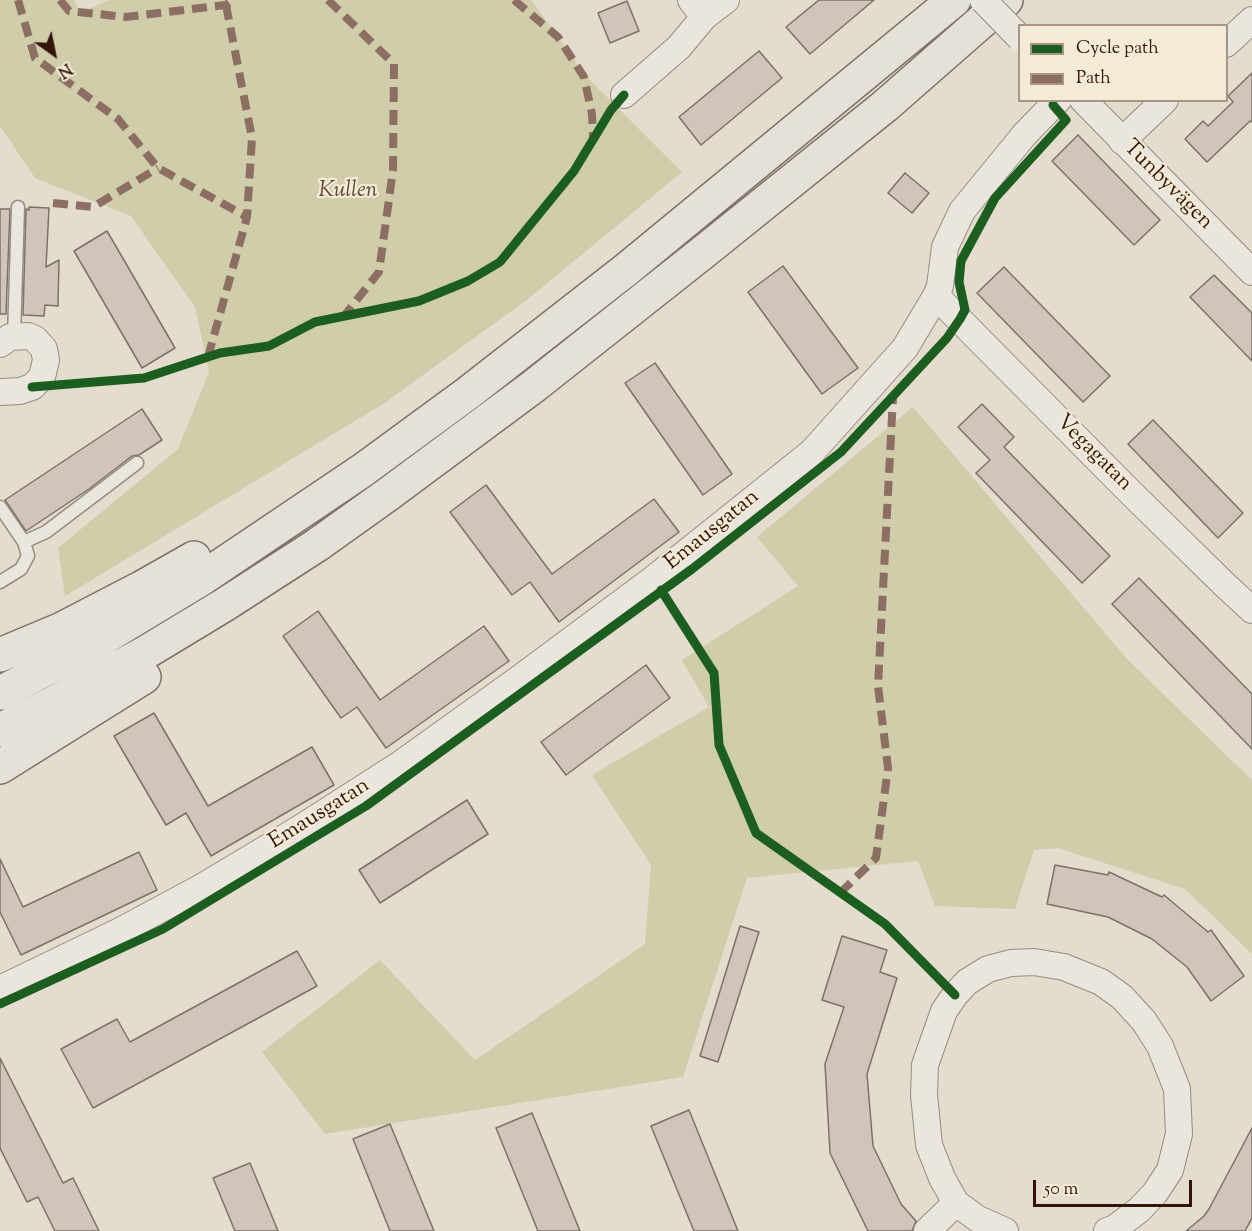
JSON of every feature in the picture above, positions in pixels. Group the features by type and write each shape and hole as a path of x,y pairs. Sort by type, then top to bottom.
{"highway":[{"path":"0,693 90,646 201,579 363,470 627,269 954,0"},
{"path":"0,730 113,672 224,605 387,495 534,386 885,106 1006,0"},
{"path":"0,655 62,629 141,588 255,522 285,524"},
{"path":"0,767 218,630 224,605"}],"street":[{"path":"624,95 679,47 698,9 726,0"},
{"path":"983,0 1018,36"},
{"path":"1228,43 1252,20"},
{"name":"Emausgatan","path":"0,989 120,931 202,887 299,830 399,765 652,580 812,452 905,348 936,296 940,285 945,248 962,211 1025,134 1056,102"},
{"name":"Tunbyvägen","path":"1085,102 1252,272"},
{"path":"1122,141 1163,102"},
{"name":"Vegagatan","path":"936,296 1127,489 1252,610"},
{"path":"0,392 20,391 33,387 42,377 45,368 44,349 35,339 28,336 7,341"},
{"path":"1005,1231 978,1219 956,1203 942,1178 929,1145 924,1095 925,1065 944,1011 967,982 988,969 1011,963 1034,962 1054,966 1101,982 1122,997 1144,1021 1160,1046 1177,1089 1179,1134 1170,1170 1155,1193 1139,1210 1115,1228 1107,1231"},
{"path":"927,1231 956,1203"}],"lane":[{"path":"7,341 18,207"},
{"path":"24,542 46,532 137,463"},
{"path":"0,507 24,542 28,556 21,570 0,582"}],"green space":[{"name":"Kullen","path":"0,0 74,0 80,13 109,0 531,0 587,77 682,172 528,299 383,404 65,596 58,548 178,449 209,372 195,307 131,216 35,178 0,126"},
{"path":"913,407 1127,659 1252,780 1252,954 1185,889 1058,848 1034,850 1015,909 935,906 918,861 747,878 683,1077 325,1134 262,1052 380,960 475,1060 645,944 651,865 592,775 709,707 682,660 798,586 757,537"}],"building":[{"path":"819,0 874,0 810,54 786,27"},
{"path":"627,1 639,31 610,43 598,13"},
{"path":"759,51 782,78 701,145 679,117"},
{"path":"1252,73 1252,122 1250,121 1207,162 1185,139 1203,121 1208,126 1233,102 1228,96"},
{"path":"1078,135 1160,220 1134,245 1052,161"},
{"path":"905,173 929,193 912,213 888,193"},
{"path":"29,207 49,208 46,267 59,260 58,306 45,305 44,316 23,315 26,209 29,210"},
{"path":"0,209 10,209 6,314 0,314"},
{"path":"107,231 175,348 142,368 74,251"},
{"path":"783,266 858,368 822,394 748,292"},
{"path":"1004,267 1110,376 1083,402 977,293"},
{"path":"1214,275 1252,313 1252,361 1190,297"},
{"path":"655,363 732,474 703,495 625,383"},
{"path":"982,404 1014,437 1004,447 1110,556 1082,583 976,473 990,460 958,427"},
{"path":"142,409 162,440 139,455 132,456 89,489 26,531 5,500"},
{"path":"1153,420 1243,513 1218,538 1128,444"},
{"path":"486,485 552,574 654,499 679,532 559,622 530,582 512,595 450,512"},
{"path":"1139,578 1252,694 1252,749 1112,604"},
{"path":"318,611 380,700 484,626 509,661 386,748 357,707 341,718 283,636"},
{"path":"646,665 670,698 566,775 541,742"},
{"path":"154,713 208,806 312,747 334,785 211,856 186,813 166,825 114,736"},
{"path":"467,800 488,834 380,903 359,870"},
{"path":"139,852 157,890 21,955 0,912 0,859 23,907"},
{"path":"1055,865 1108,875 1109,872 1162,897 1164,895 1208,932 1211,930 1244,976 1211,1001 1187,967 1152,939 1108,917 1047,904"},
{"path":"740,926 759,932 718,1062 700,1056"},
{"path":"842,936 887,950 880,972 897,978 867,1074 873,1146 901,1204 916,1221 912,1231 868,1231 830,1153 825,1064 844,1007 822,1000"},
{"path":"297,951 317,986 93,1108 61,1049 117,1019 130,1042"},
{"path":"0,1058 63,1183 73,1178 99,1231 55,1231 38,1197 27,1202 0,1148"},
{"path":"689,1110 738,1231 694,1231 651,1126"},
{"path":"532,1113 580,1231 538,1231 496,1128"},
{"path":"390,1124 434,1231 390,1231 353,1139"},
{"path":"1252,1128 1252,1218 1245,1231 1186,1231 1209,1209"},
{"path":"250,1163 278,1231 235,1231 213,1178"}],"marked path":[{"path":"18,0 35,58 118,119 158,168 247,217"},
{"path":"60,0 69,11 126,17 226,5 233,0"},
{"path":"208,357 247,217 252,138 225,0"},
{"path":"328,0 394,64 393,170 379,272 344,316"},
{"path":"514,0 558,37 584,77 592,114 593,137"},
{"path":"53,203 93,207 158,168"},
{"path":"840,893 876,858 888,768 878,686 893,397"}],"cycle path":[{"path":"32,387 144,378 220,353 269,346 315,322 419,301 468,281 500,262 574,171 611,110 624,95"},
{"path":"0,1004 163,929 366,806 692,569 841,452 947,338 960,319 965,310 959,282 961,261 995,198 1066,120 1053,105"},
{"path":"661,590 714,673 719,745 756,833 885,924 955,995"}]}
